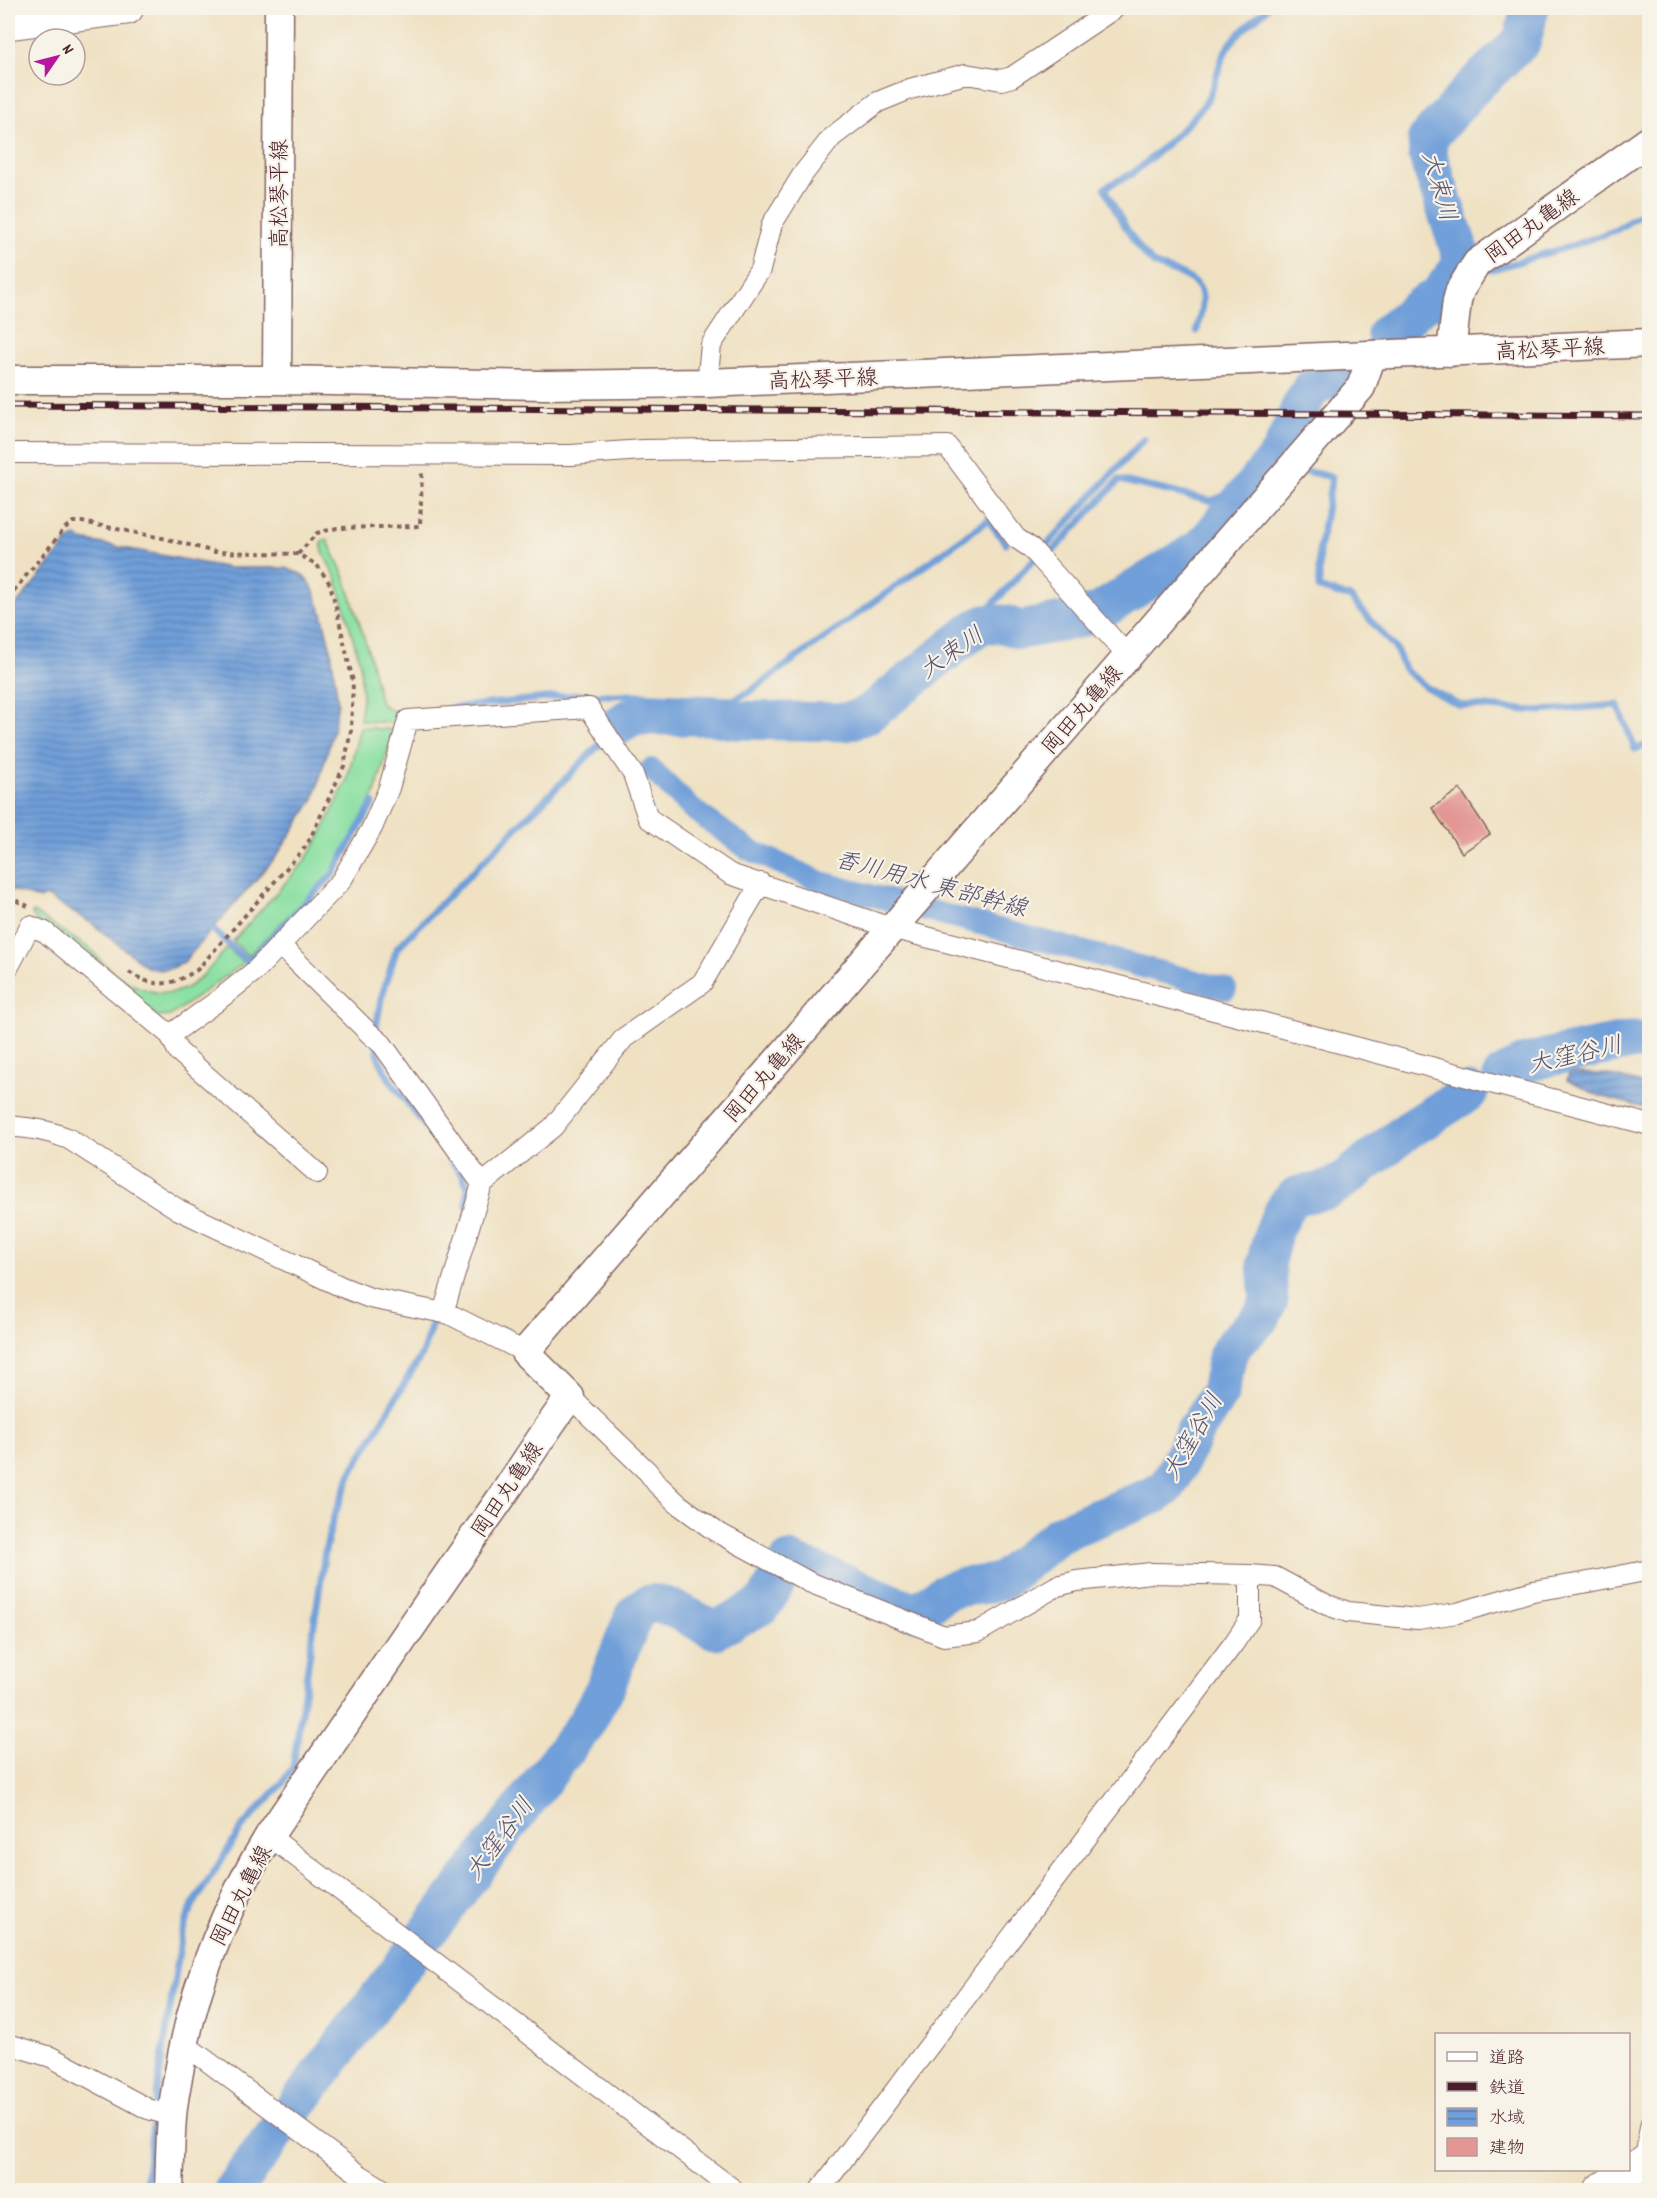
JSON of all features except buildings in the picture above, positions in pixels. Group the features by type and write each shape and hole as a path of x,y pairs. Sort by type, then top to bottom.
{"highway":[{"path":"8,23 127,8"},
{"path":"1601,2190 1648,2162"}],"main road":[{"name":"高松琴平線","path":"277,380 279,8"},
{"name":"岡田丸亀線","path":"1451,352 1456,301 1477,262 1650,140"},
{"name":"高松琴平線","path":"1451,352 1650,343"},
{"path":"1369,356 1451,352"},
{"name":"高松琴平線","path":"8,380 277,380 544,385 707,383 1369,356"},
{"name":"岡田丸亀線","path":"525,1352 1361,387 1369,364 1369,356"},
{"path":"525,1352 570,1397"},
{"name":"岡田丸亀線","path":"170,2190 160,2112 183,2043 198,1985 224,1918 249,1868 570,1397"}],"street":[{"path":"707,383 711,345 760,270 772,224 802,174 832,137 878,102 910,89 966,74 1001,80 1012,77 1115,8"},
{"path":"8,453 571,454 643,450 947,446 1016,538 1037,554 1127,655"},
{"path":"170,1035 256,970 341,881 372,828 389,788 408,720 589,708 633,774 648,818 730,874 1249,1019 1650,1125"},
{"path":"437,1312 482,1184 554,1127 624,1038 702,983 761,883"},
{"path":"8,968 30,926 45,932 170,1035 178,1052 317,1173"},
{"path":"280,945 376,1038 482,1184"},
{"path":"8,1126 51,1131 69,1139 179,1210 342,1287 370,1298 449,1314 525,1352"},
{"path":"570,1397 648,1472 671,1498 715,1531 809,1582 944,1636 978,1632 1057,1586 1077,1581 1151,1572 1275,1578 1327,1605 1348,1612 1418,1619 1457,1613 1533,1591 1650,1570"},
{"path":"820,2190 1234,1643 1250,1619 1250,1575"},
{"path":"270,1836 734,2190"},
{"path":"183,2043 360,2175 384,2190"},
{"path":"8,2044 51,2058 160,2112"},
{"path":"1648,2162 1650,2126"}],"path":[{"path":"298,554 317,533 338,528 420,526 422,454"},
{"path":"8,598 64,528 73,522 167,539 215,552 298,554 317,565 330,584 352,682 351,730 344,766 307,845 197,970 179,981 157,985 139,979 124,969"},
{"path":"8,897 36,910"}],"green space":[{"path":"327,539 345,578 368,650 381,704 397,713 394,723 360,721 362,697 360,663 336,577 324,555 321,543"},
{"path":"360,727 394,730 374,796 330,874 248,956 233,941 304,862 320,837 347,780"},
{"path":"33,912 93,951 121,978 146,990 172,992 190,986 213,965 227,948 244,963 170,1016 158,1017 35,919"}],"water":[{"path":"76,536 82,540 229,568 286,568 301,574 311,584 322,613 331,650 338,702 333,732 314,799 276,857 184,962 166,969 147,967 91,923 46,896 39,899 8,889 8,615 68,541"},
{"path":"1569,1073 1605,1074 1649,1086 1649,1109 1597,1095 1567,1080"}],"waterway":[{"path":"1197,331 1202,302 1199,288 1187,277 1158,266 1146,256 1126,228 1105,188 1133,173 1192,119 1210,95 1221,60 1228,47 1267,8"},
{"name":"大束川","path":"1386,334 1423,304 1437,297 1458,270 1462,258 1428,156 1427,139 1476,84 1522,41 1530,8"},
{"path":"1485,269 1494,269 1616,230 1650,208"},
{"name":"大束川","path":"617,727 627,719 639,716 714,716 732,720 846,722 867,715 976,628 985,624 1003,624 1021,630 1082,618 1102,610 1202,547 1280,454 1311,389 1334,376"},
{"path":"714,716 737,713 841,716 859,711 874,702 981,617 1144,439"},
{"path":"1039,550 1053,551 1119,480 1211,501 1224,496 1257,463 1282,466"},
{"path":"1300,470 1332,477 1319,552 1319,588 1351,598 1396,649 1405,670 1426,687 1459,705 1539,711 1618,705 1635,749 1650,744"},
{"path":"452,708 575,695 640,695 733,700 749,692 988,520 1006,544"},
{"path":"639,716 640,695"},
{"path":"375,1034 381,999 397,948 617,727"},
{"name":"香川用水 東部幹線","path":"651,769 692,809 748,849 821,882 1226,989"},
{"path":"206,923 248,962 333,874 373,803"},
{"name":"大窪谷川","path":"1502,1076 1526,1063 1554,1056 1630,1041 1650,1041"},
{"path":"377,1048 379,1059 390,1080 463,1176 468,1187 467,1206"},
{"name":"大窪谷川","path":"789,1561 913,1611 951,1590 1003,1580 1058,1535 1157,1494 1172,1478 1195,1431 1220,1392 1228,1353 1262,1316 1269,1300 1266,1262 1274,1229 1286,1206 1296,1196 1327,1190 1343,1181 1407,1131 1469,1092"},
{"path":"145,2190 159,2078 182,1933 193,1905 243,1826 282,1784 293,1767 325,1551 333,1519 351,1473 422,1354 435,1314"},
{"name":"大窪谷川","path":"234,2188 586,1723 606,1686 634,1615 645,1605 656,1604 673,1609 715,1630 763,1605 779,1578"}],"railway":[{"path":"8,405 1650,416"}]}
